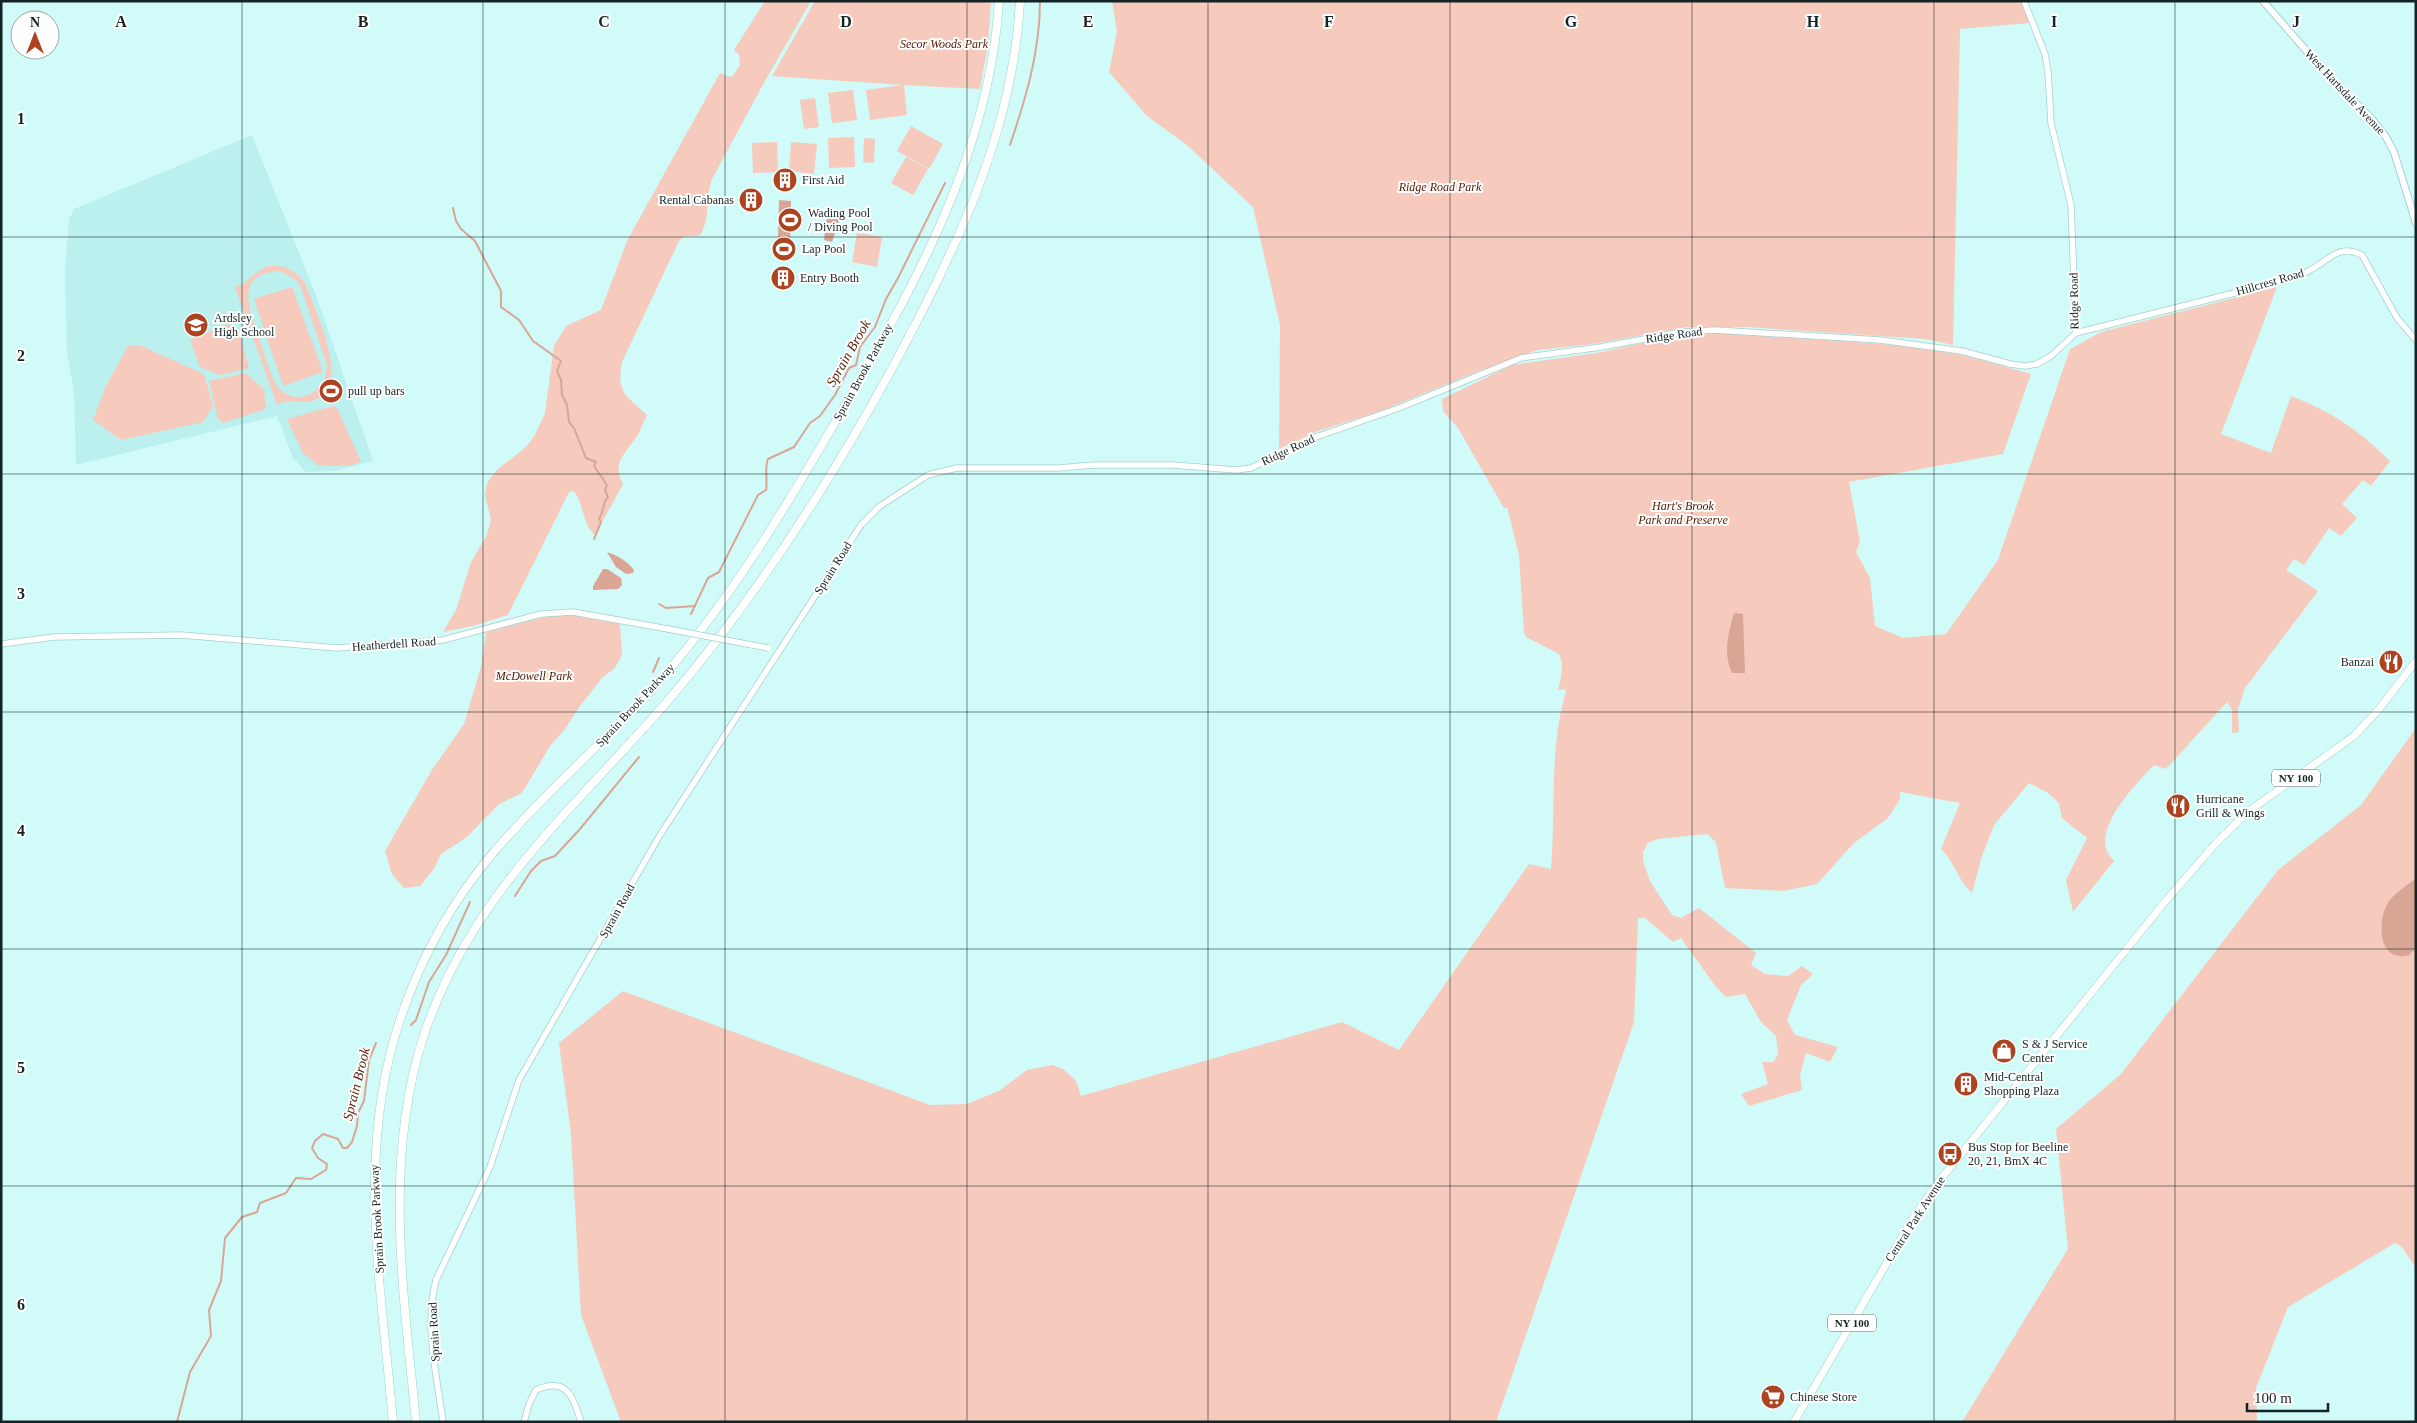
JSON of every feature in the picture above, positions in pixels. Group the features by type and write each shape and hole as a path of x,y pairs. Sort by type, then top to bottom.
{"highway":[{"name":"Sprain Brook Parkway","path":"393,1422 375,1228 374,1149 386,1070 399,1022 417,976 444,922 477,872 512,832 629,714 682,654 742,574 806,473 904,299 955,190 986,95 993,56 998,1"},
{"name":"Sprain Brook Parkway","path":"416,1422 401,1254 402,1154 413,1075 424,1036 441,990 463,945 496,895 546,833 654,716 718,639 787,542 856,432 927,301 979,186 997,136 1008,97 1015,58 1020,1"}],"main road":[{"name":"West Hartsdale Avenue","path":"2263,1 2330,78 2372,119 2386,137 2394,152 2416,223"},
{"name":"Central Park Avenue","path":"1794,1422 1910,1224 1936,1185 2173,893 2235,823 2354,736 2379,710 2416,661"}],"street":[{"name":"Ridge Road","path":"941,470 957,468 1058,468 1094,464 1173,465 1236,470 1251,468 1316,437 1398,408 1522,358 1682,332 1715,330 1880,340 1962,351 2010,364 2025,366 2038,364 2051,356 2076,334 2071,204 2051,124 2048,71 2045,54 2024,1"},
{"name":"Hillcrest Road","path":"2076,334 2286,280 2306,273 2330,256 2345,250 2352,250 2362,255 2397,318 2416,340"},
{"name":"Sprain Road","path":"443,1422 432,1339 433,1293 436,1280 490,1167 519,1080 660,835 861,525 880,506 906,488 941,470"},
{"name":"Heatherdell Road","path":"1,644 54,638 181,635 337,648 443,640 541,614 573,612 768,648 780,652"},
{"path":"524,1422 528,1404 536,1390 557,1386 567,1390 571,1395 581,1422"}],"shaded area":[{"name":"Ardsley High School","path":"252,135 316,295 373,461 334,471 306,472 293,458 277,416 76,465 74,392 67,354 65,273 69,219 74,209"},
{"name":"Wading Pool / Diving Pool","path":"779,200 791,201 791,214 802,215 802,225 791,225 790,238 778,238"},
{"path":"827,215 840,218 832,242 824,240"},
{"name":"Lap Pool","path":"774,242 794,243 794,257 773,256"},
{"path":"607,552 625,561 634,570 633,573 626,574 616,567"},
{"path":"603,569 607,569 621,578 622,585 618,589 593,590 593,586"},
{"path":"1734,613 1743,614 1745,673 1732,673 1729,665 1727,651 1728,636"},
{"path":"2416,878 2416,948 2409,955 2399,956 2391,953 2386,948 2381,930 2382,920 2384,911 2391,899"}],"green space":[{"path":"765,1 811,1 712,179 706,222 700,235 683,237 679,241 622,362 620,381 624,393 647,415 638,434 619,464 618,470 623,484 595,535 585,520 580,502 574,491 569,492 508,615 473,626 443,632 456,610 471,562 487,535 491,520 485,495 487,483 498,469 526,447 535,435 545,413 554,346 566,326 601,310 627,241 720,73 729,77 733,76 740,65 739,55 734,50"},
{"name":"Secor Woods Park","path":"815,1 991,1 988,44 980,89 904,85 907,115 870,120 866,90 902,85 772,76"},
{"name":"Ridge Road Park","path":"1112,1 2022,1 2029,23 1960,29 1953,345 1925,339 1746,327 1687,327 1594,344 1538,350 1479,371 1378,412 1318,431 1279,449 1280,325 1253,207 1187,145 1147,116 1109,72 1117,32"},
{"path":"853,90 857,120 832,123 828,93"},
{"path":"815,98 819,127 804,129 800,100"},
{"path":"911,126 943,144 929,169 897,151"},
{"path":"854,137 855,167 829,168 828,138"},
{"path":"864,138 875,139 874,163 863,162"},
{"path":"777,142 778,172 753,173 752,143"},
{"path":"791,142 817,144 814,174 789,171"},
{"path":"906,157 928,169 913,195 891,183"},
{"path":"857,233 882,237 877,267 852,262"},
{"path":"268,266 285,267 295,272 306,285 328,345 331,377 327,390 313,401 287,401 277,405 235,287","holes":["280,271 296,280 301,288 327,365 326,375 322,384 309,395 300,397 292,396 276,385 252,318 248,296 250,286 255,279 265,273"]},
{"path":"292,287 323,372 283,386 254,299"},
{"name":"Hart's Brook Park and Preserve","path":"2277,287 2221,434 2271,453 2291,396 2320,409 2344,423 2367,440 2390,461 2371,486 2363,480 2342,504 2357,518 2341,536 2329,528 2304,565 2294,559 2286,570 2318,591 2245,688 2238,709 2239,732 2232,733 2232,710 2227,702 2166,769 2154,765 2129,792 2108,826 2105,837 2106,848 2114,861 2073,912 2066,880 2087,838 2062,818 2059,803 2048,793 2029,783 1994,825 1982,856 1972,893 1963,883 1950,860 1941,849 1960,803 1900,792 1900,799 1888,818 1854,843 1817,884 1783,891 1725,888 1716,842 1707,834 1657,839 1648,843 1643,852 1643,861 1650,881 1672,915 1681,918 1699,908 1756,953 1751,965 1765,974 1788,976 1802,966 1813,974 1801,985 1787,1020 1795,1035 1838,1047 1830,1062 1806,1053 1800,1075 1802,1090 1749,1106 1741,1094 1768,1084 1762,1062 1773,1062 1778,1055 1776,1036 1761,1022 1745,994 1726,997 1716,987 1681,938 1673,942 1645,918 1638,918 1634,1022 1496,1422 621,1422 581,1315 571,1134 559,1043 623,991 930,1105 967,1104 999,1091 1027,1070 1052,1065 1063,1069 1076,1081 1081,1096 1342,1022 1399,1050 1529,864 1551,869 1555,757 1557,735 1566,691 1564,689 1558,690 1562,672 1561,658 1559,654 1526,637 1524,632 1519,555 1507,507 1504,508 1458,428 1443,411 1442,399 1512,365 1602,352 1660,339 1707,333 1779,335 1903,346 1963,355 2031,374 2003,454 1849,482 1860,542 1856,552 1870,578 1875,626 1903,638 1946,634 1998,560 2070,349 2101,332"},
{"path":"228,324 238,328 249,368 220,375 200,367 190,340"},
{"path":"139,345 204,374 213,406 203,422 121,440 93,420 105,388 128,346"},
{"path":"245,373 264,389 266,409 223,423 218,419 209,381"},
{"path":"334,406 337,408 361,462 349,466 319,466 303,453 287,419"},
{"name":"McDowell Park","path":"571,615 620,624 622,655 615,668 603,677 565,729 550,746 522,793 499,804 467,837 441,854 434,869 420,886 404,888 392,874 385,851 432,770 464,724 481,667 486,632 549,616"},
{"path":"2416,728 2416,1268 2402,1247 2395,1243 2288,1307 2256,1388 2257,1422 1962,1422 2068,1249 2056,1129 2121,1074 2278,870 2361,805"}],"waterway":[{"name":"Sprain Brook","path":"1010,145 1035,56 1040,1"},
{"name":"Sprain Brook","path":"691,614 708,578 719,572 758,495 766,490 768,459 794,447 810,423 820,416 835,395 849,368 856,365 860,347 875,327 886,299 945,183"},
{"path":"453,208 456,221 461,229 475,241 501,291 501,307 519,320 533,341 561,361 557,371 561,380 562,395 567,405 569,422 574,428 586,458 596,462 594,466 607,485 605,490 608,497 599,519 601,522 594,539"},
{"path":"659,604 666,608 695,606"},
{"name":"Sprain Brook","path":"653,672 659,658"},
{"name":"Sprain Brook","path":"515,896 531,871 541,861 555,856 580,829 639,757"},
{"name":"Sprain Brook","path":"411,1025 416,1020 429,982 446,955 470,902"},
{"name":"Sprain Brook","path":"177,1422 190,1372 211,1336 209,1310 221,1281 225,1238 242,1217 257,1212 260,1203 286,1193 296,1178 311,1179 326,1170 327,1164 318,1158 312,1148 315,1141 323,1134 338,1139 343,1148 347,1148 352,1142 357,1126 358,1113 364,1101 369,1060 376,1043"}],"place":[{"name":"First Aid","path":"785,180"},
{"name":"Rental Cabanas","path":"751,200"},
{"name":"Wading Pool / Diving Pool","path":"790,220"},
{"name":"Lap Pool","path":"784,249"},
{"name":"Entry Booth","path":"783,278"},
{"name":"Ardsley High School","path":"196,325"},
{"name":"pull up bars","path":"331,391"},
{"name":"Banzai","path":"2391,662"},
{"name":"Hurricane Grill & Wings","path":"2178,806"},
{"name":"S & J Service Center","path":"2004,1051"},
{"name":"Mid-Central Shopping Plaza","path":"1966,1084"},
{"name":"Bus Stop for Beeline 20, 21, BmX 4C","path":"1950,1154"},
{"name":"Chinese Store","path":"1773,1397"}]}
